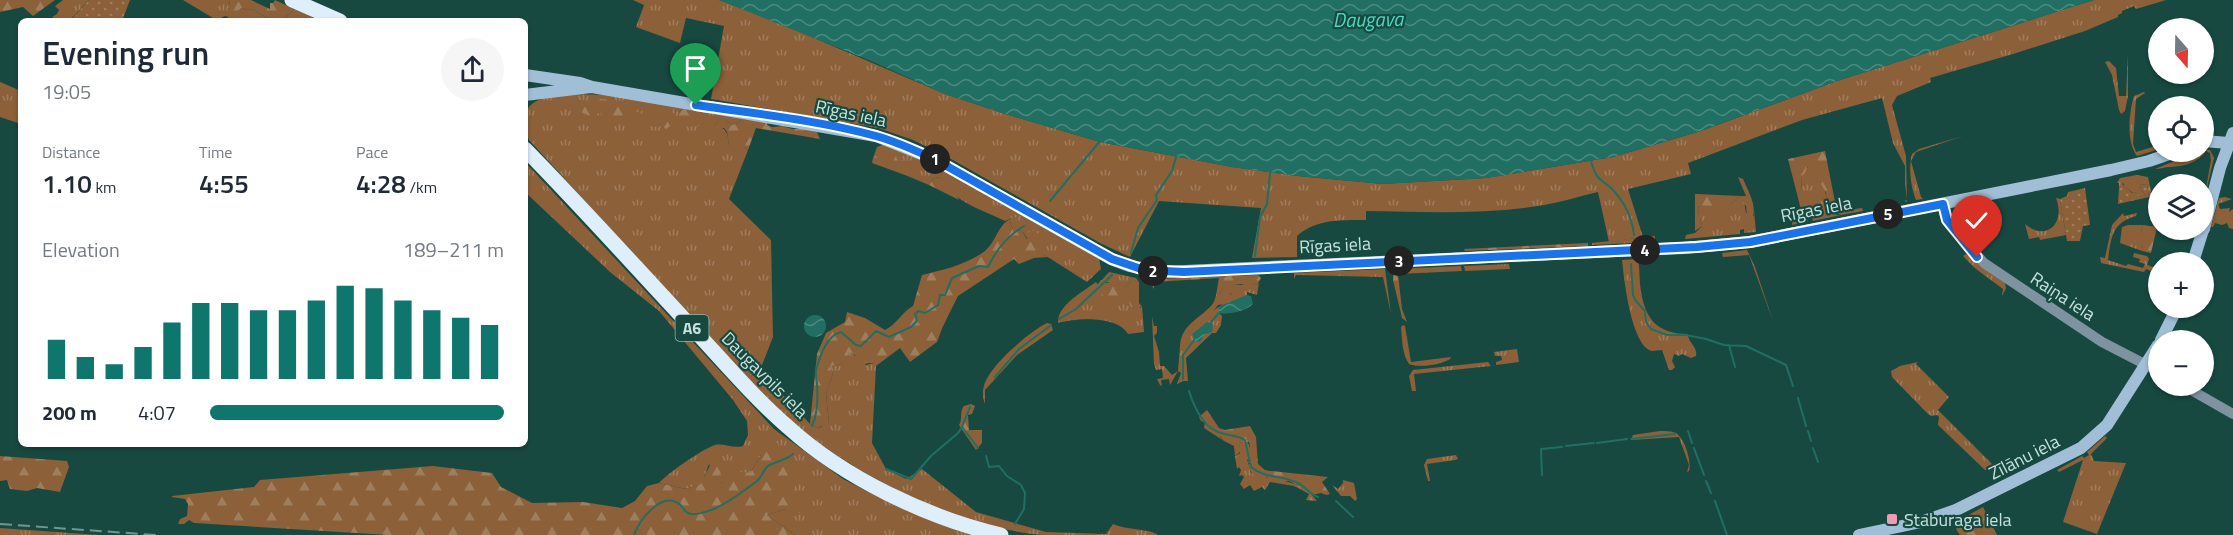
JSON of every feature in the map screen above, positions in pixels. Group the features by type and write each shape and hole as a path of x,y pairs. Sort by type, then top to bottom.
{"highway":[{"path":"292,0 333,18"},
{"name":"Daugavpils iela","path":"528,149 761,403 808,445 837,465 902,499 962,524 1001,535"}],"main road":[{"name":"Rīgas iela","path":"528,75 573,81 592,87 876,136 936,160 1112,259 1130,266 1164,272 1708,246 1750,242 2148,161"},
{"path":"528,95 592,87"},
{"path":"528,103 544,93"},
{"path":"2214,140 2231,138 2214,193"},
{"name":"Zīlānu iela","path":"1858,535 1921,522 1956,510 2068,456 2107,425 2148,373"}],"street":[{"name":"Raiņa iela","path":"1943,204 1951,226 1984,263 2102,342 2148,365"},
{"path":"2202,396 2233,414"}],"green space":[{"path":"0,0 55,0 33,16 23,7 0,12"},
{"path":"63,0 89,0 72,18 52,17 59,10 55,6"},
{"path":"89,0 130,0 123,18 73,18"},
{"path":"183,0 229,0 230,5 252,9 268,18 229,18 226,16 213,18"},
{"path":"229,0 251,0 270,9 270,3 275,0 294,9 285,18 268,18 252,9 241,8 235,14 227,9 230,5"},
{"path":"633,0 719,0 758,14 945,94 1100,142 1232,167 1383,184 1486,178 1613,157 1701,131 1837,81 2094,0 2166,0 2136,9 2134,6 2122,11 2118,17 2085,31 1930,78 1931,82 1897,96 1892,105 1906,156 1907,200 1905,166 1893,143 1882,98 1802,120 1688,163 1691,174 1628,189 1643,237 1609,242 1598,192 1544,205 1500,210 1366,211 1366,220 1321,223 1304,230 1297,236 1297,257 1252,258 1261,208 1159,201 1130,257 1100,243 944,155 913,140 878,128 711,99 724,26 686,18 680,43 636,27 644,5"},
{"path":"294,9 317,18 285,18"},
{"path":"2128,54 2128,96 2125,111 2121,114 2112,75 2105,62 2109,61 2116,68 2119,96 2126,96"},
{"path":"0,82 18,90 18,123 0,117"},
{"path":"2145,93 2136,99 2133,144 2136,152 2148,148 2148,153 2137,156 2131,143 2130,135 2134,96"},
{"path":"575,94 615,95 686,108 678,112 680,116 697,123 708,111 742,118 738,123 732,125 726,121 718,121 715,125 726,132 729,146 743,146 748,150 729,199 771,240 773,337 760,370 810,424 818,428 829,423 826,394 833,374 830,366 839,365 847,359 849,351 866,365 874,363 876,366 872,443 886,469 906,479 922,469 976,512 1046,532 1106,534 1113,524 1158,535 1044,535 972,521 936,508 900,491 832,452 801,430 774,407 530,141 528,108 536,101"},
{"path":"600,99 611,100 629,110 634,107 635,111 645,118 640,122 615,121 610,117 602,118 601,112 592,117 568,106 568,102 578,100 593,105 597,104"},
{"path":"663,107 675,114 674,123 666,129 649,124 651,117 657,116 656,111"},
{"path":"686,108 708,111 709,118 699,122 699,126 688,127 681,122 678,112"},
{"path":"742,118 768,122 767,125 772,127 783,126 817,132 820,139 756,128 748,150 743,146 737,148 729,146 727,132 724,128 718,130 715,125 718,121 726,121 732,125 738,123"},
{"path":"1963,136 1916,152 1911,161 1923,199 1916,200 1910,166 1912,154 1919,149"},
{"path":"885,144 918,156 1099,258 1101,269 1087,282 1043,254 1041,246 1030,234 1028,239 1021,230 1014,232 1010,222 1012,218 1005,221 969,204 950,191 938,177 933,179 929,185 905,175 897,161 873,158 877,147"},
{"path":"879,151 895,154 898,161 903,160 905,175 872,163 873,158 878,158"},
{"path":"1825,151 1837,212 1862,208 1863,211 1841,215 1830,212 1827,207 1826,193 1820,182 1821,174 1812,173 1807,167 1801,177 1802,190 1797,194 1788,159"},
{"path":"2172,162 2194,162 2185,165 2155,169"},
{"path":"2211,162 2213,162 2210,174"},
{"path":"528,165 774,429 843,479 896,506 972,535 795,535 767,515 786,509 795,490 795,476 761,455 750,473 720,483 709,464 702,484 686,489 659,483 685,462 709,447 715,445 743,446 748,435 747,421 733,400 659,311 610,272 528,195"},
{"path":"1806,167 1821,174 1827,207 1837,215 1841,215 1813,221 1812,218 1808,219 1808,222 1792,225 1792,221 1803,218 1797,194 1802,189 1801,177"},
{"path":"2137,175 2148,177 2148,190 2147,184 2140,185 2146,195 2140,197 2137,192 2133,193 2123,183 2119,187 2117,183 2120,178"},
{"path":"938,177 951,184 950,191 954,192 959,200 929,185 933,179"},
{"path":"1738,177 1743,179 1752,199 1754,214 1752,219 1747,216 1746,206 1743,203 1743,196 1746,196"},
{"path":"2121,183 2132,193 2137,192 2140,197 2146,195 2140,185 2147,184 2148,197 2118,204"},
{"path":"2085,188 2090,225 2083,226 2080,241 2067,241 2060,199 2067,196 2068,192"},
{"path":"1695,194 1740,196 1724,210 1699,206 1702,226 1695,231"},
{"path":"1743,196 1746,213 1754,216 1754,211 1756,232 1744,233 1744,229 1740,230 1740,234 1685,239 1686,235 1695,233 1702,226 1699,206 1721,208"},
{"path":"2056,198 2060,199 2066,235 2040,240 2039,237 2029,239 2025,224 2033,229 2047,231 2056,222 2058,207"},
{"path":"2219,198 2232,199 2218,204 2220,209 2230,208 2229,212 2233,209 2233,229 2229,228 2227,223 2222,225 2215,223 2214,225"},
{"path":"2123,213 2124,216 2137,213 2136,216 2117,227 2110,244 2108,260 2126,266 2128,264 2143,268 2145,264 2133,257 2134,253 2147,256 2148,270 2144,272 2101,263 2100,257 2105,258 2112,225"},
{"path":"1017,217 1017,221 1011,220 1010,222 1014,232 1021,230 1027,239 1030,230 1036,231 1043,242 1043,254 1048,257 1034,258 1019,264 1014,259 958,296 937,342 910,362 900,348 876,366 873,363 858,364 855,355 849,352 848,359 839,365 830,366 833,374 826,394 829,423 825,427 818,428 810,424 817,354 826,333 845,322 847,312 865,318 885,330 913,306 922,275 955,266 978,256 989,247 1006,222"},
{"path":"2143,225 2142,251 2120,243 2122,227"},
{"path":"2143,225 2148,226 2148,240 2154,240 2151,252 2142,251"},
{"path":"1655,236 1655,242 1592,245 1592,243"},
{"path":"1588,243 1588,246 1465,251 1464,249"},
{"path":"1747,250 1755,267 1774,324 1749,255 1723,257 1722,253"},
{"path":"1966,254 2005,283 2006,288 2002,296 2003,289 1976,269 1963,256"},
{"path":"1638,259 1643,302 1650,318 1669,332 1688,334 1696,350 1696,356 1691,358 1682,354 1679,356 1674,354 1672,361 1675,367 1672,370 1669,370 1662,350 1652,351 1645,346 1634,325 1622,260"},
{"path":"1509,264 1510,269 1465,271 1464,266"},
{"path":"1461,266 1462,271 1398,274 1402,309 1407,322 1402,318 1393,280 1394,269"},
{"path":"1385,269 1391,314 1383,277 1296,275 1294,279 1294,273"},
{"path":"1109,272 1136,278 1139,282 1132,280 1126,287 1101,281"},
{"path":"1258,275 1261,278 1257,285 1254,283 1247,287 1242,284 1224,286 1219,295 1230,295 1236,290 1240,293 1240,297 1231,303 1218,305 1192,330 1187,343 1180,346 1187,328 1213,303 1219,278 1154,282 1154,289 1152,286 1153,279"},
{"path":"1101,280 1107,283 1115,280 1126,287 1132,280 1139,282 1139,303 1142,306 1138,308 1136,303 1135,307 1131,307 1129,302 1113,300 1102,294 1096,296 1094,289"},
{"path":"1096,282 1109,297 1138,303 1140,308 1142,306 1144,332 1128,334 1115,324 1096,319 1058,323 1059,316 1066,305"},
{"path":"1254,283 1257,285 1259,283 1257,295 1247,292 1247,295 1231,303 1233,300 1231,293 1230,295 1219,295 1226,285"},
{"path":"1220,306 1221,325 1216,333 1212,333 1186,358 1188,381 1177,384 1181,373 1178,371 1180,346 1194,328"},
{"path":"1152,317 1154,326 1157,326 1157,333 1154,336 1160,366 1164,366 1172,375 1178,371 1170,385 1169,379 1161,380 1162,386 1160,385 1157,379 1163,378 1162,369 1156,370 1154,364"},
{"path":"1047,323 1051,324 1053,330 1017,355 985,390 985,404 983,388 993,369 1021,341"},
{"path":"1403,325 1411,362 1451,357 1450,359 1430,365 1409,364 1403,346 1401,327"},
{"path":"1517,349 1519,362 1496,365 1496,362 1502,360 1501,356 1495,356 1494,352"},
{"path":"1488,362 1491,366 1414,374 1416,391 1412,391 1409,376 1413,370"},
{"path":"1918,362 1916,364 1949,397 1938,410 1993,465 1989,470 1985,470 1938,425 1937,415 1931,416 1927,413 1892,377 1891,371 1900,366"},
{"path":"971,404 975,406 972,414 968,415 969,430 965,434 959,425 964,406"},
{"path":"1207,410 1219,428 1220,437 1224,441 1204,428 1205,422 1199,417"},
{"path":"1250,426 1256,437 1258,464 1270,471 1265,479 1252,474 1248,465 1251,462 1247,459 1249,442 1242,438 1239,447 1241,451 1235,456 1234,446 1224,441 1218,434 1219,428 1225,430"},
{"path":"969,430 982,430 982,443 976,450 965,434"},
{"path":"1660,431 1674,432 1679,436 1682,440 1690,462 1689,471 1687,472 1689,465 1679,437 1631,440 1633,435"},
{"path":"2105,436 2107,438 2091,454 2094,461 2126,463 2097,534 2063,522 2083,460 2059,472 2057,470 2082,456 2084,458 2089,455 2087,452"},
{"path":"1242,437 1250,448 1247,461 1251,462 1248,463 1251,473 1267,478 1272,471 1272,476 1301,486 1300,489 1270,482 1265,490 1262,487 1254,491 1250,485 1244,489 1240,484 1244,477 1239,476 1241,470 1239,467 1237,469 1235,456 1240,453"},
{"path":"775,441 794,460 788,469 795,476 795,490 807,496 800,513 786,509 767,515 795,535 388,535 194,523 189,520 184,524 178,524 180,519 187,516 188,504 185,499 172,497 254,487 260,480 433,466 492,473 501,487 532,503 583,502 622,508 635,501 647,486 659,483 686,489 701,484 712,461 720,464 721,483 735,471 750,473 761,455 760,442"},
{"path":"1456,455 1458,459 1455,460 1427,464 1430,481 1428,481 1424,465 1427,459"},
{"path":"0,456 67,461 69,467 60,492 37,488 27,491 10,489 7,480 0,481"},
{"path":"1272,471 1328,477 1322,482 1330,494 1312,495 1317,501 1306,500 1309,494 1300,489 1300,486 1289,481 1274,482"},
{"path":"1343,480 1354,483 1357,499 1355,501 1350,496 1341,496 1332,485 1338,489"},
{"path":"1983,507 1997,535 1960,535 1956,529 1961,519"},
{"path":"0,528 99,535 0,535"}],"water":[{"name":"Daugava","path":"719,0 2094,0 1837,81 1701,131 1613,157 1486,178 1383,184 1232,167 1100,142 945,94 871,61"},
{"path":"1247,295 1251,296 1253,304 1246,309 1219,313 1220,306"},
{"path":"815,315 825,322 826,326 819,336 815,337 805,330 804,326 811,316"},
{"path":"1207,322 1213,323 1212,332 1204,335 1200,342 1195,341 1192,334"}],"waterway":[{"path":"1050,201 1100,141"},
{"path":"1131,253 1138,228 1157,200 1156,195 1172,171 1176,157"},
{"path":"1591,161 1598,177 1620,198 1629,216 1634,235"},
{"path":"1255,256 1260,217 1267,204 1270,173"},
{"path":"812,426 817,405 816,370 824,347 831,338 841,332 856,345 861,346 876,331 889,337 911,327 917,321 915,314 918,311 925,313 938,305 940,295 945,295 952,278 979,266 988,267 1003,244 1024,226"},
{"path":"1631,264 1633,295 1645,311 1646,322 1651,329 1667,335 1686,335 1724,345 1746,346 1786,365 1793,386"},
{"path":"1059,319 1076,309 1112,275"},
{"path":"1211,322 1219,313"},
{"path":"995,377 1019,349 1050,326"},
{"path":"1183,379 1183,355 1194,340"},
{"path":"1729,345 1735,367"},
{"path":"1189,391 1197,410 1209,427 1245,440 1251,467 1256,471 1298,483 1318,497"},
{"path":"1798,398 1806,426"},
{"path":"970,407 962,427 978,448"},
{"path":"886,469 911,479 931,456 962,427"},
{"path":"1688,431 1692,443"},
{"path":"1808,431 1811,441"},
{"path":"1631,439 1675,434"},
{"path":"1597,443 1627,439"},
{"path":"1566,446 1594,443"},
{"path":"1542,475 1541,449 1562,447"},
{"path":"1694,448 1704,475"},
{"path":"1813,448 1818,462"},
{"path":"634,535 645,516 664,501 680,504 686,512 691,514 714,509 757,481 768,466 793,454"},
{"path":"986,456 989,467 999,466 1007,476 1021,485 1025,493 1024,509 1015,524"},
{"path":"1706,481 1711,493"},
{"path":"1336,501 1353,517"},
{"path":"1715,501 1727,535"}],"railway":[{"path":"0,524 156,535"}],"place":[{"name":"Staburaga iela","path":"1892,519"}],"route":[{"path":"696,105 844,129 876,136 910,148 936,160 1112,259 1144,270 1184,272 1697,247 1750,242 1943,204 1947,220 1977,257"}]}
